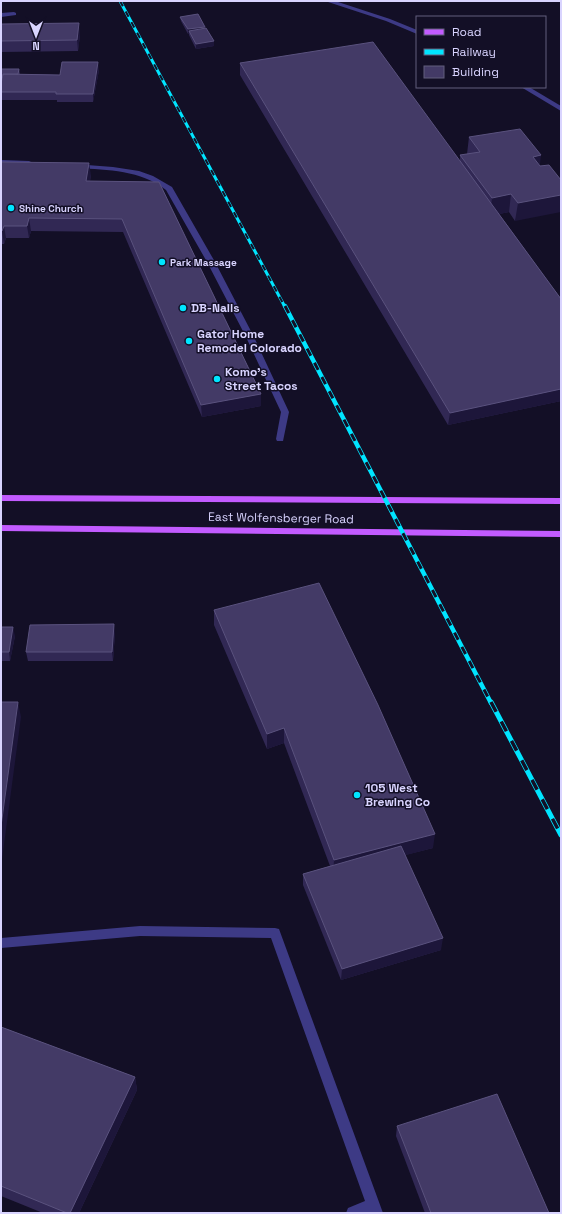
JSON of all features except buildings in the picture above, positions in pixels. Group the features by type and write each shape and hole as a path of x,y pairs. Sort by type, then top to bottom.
{"main road":[{"name":"East Wolfensberger Road","path":"1,498 561,501"},
{"name":"East Wolfensberger Road","path":"1,528 561,534"}],"street":[{"path":"328,1 388,20 416,32"},
{"path":"1,15 14,14"},
{"path":"526,88 561,109"},
{"path":"1,162 37,163"},
{"path":"71,166 106,169 154,178 163,183 169,189 211,262 243,324 285,412 280,439"},
{"path":"1,943 140,931 275,933 374,1209 353,1213"}],"railway":[{"path":"120,1 285,307"},
{"path":"285,306 491,703"},
{"path":"491,702 561,835"}],"place":[{"name":"Shine Church","path":"11,208"},
{"name":"Park Massage","path":"162,262"},
{"name":"DB-Nails","path":"183,308"},
{"name":"Gator Home Remodel Colorado","path":"189,341"},
{"name":"Komo's Street Tacos","path":"217,379"},
{"name":"105 West Brewing Co","path":"357,795"}]}
